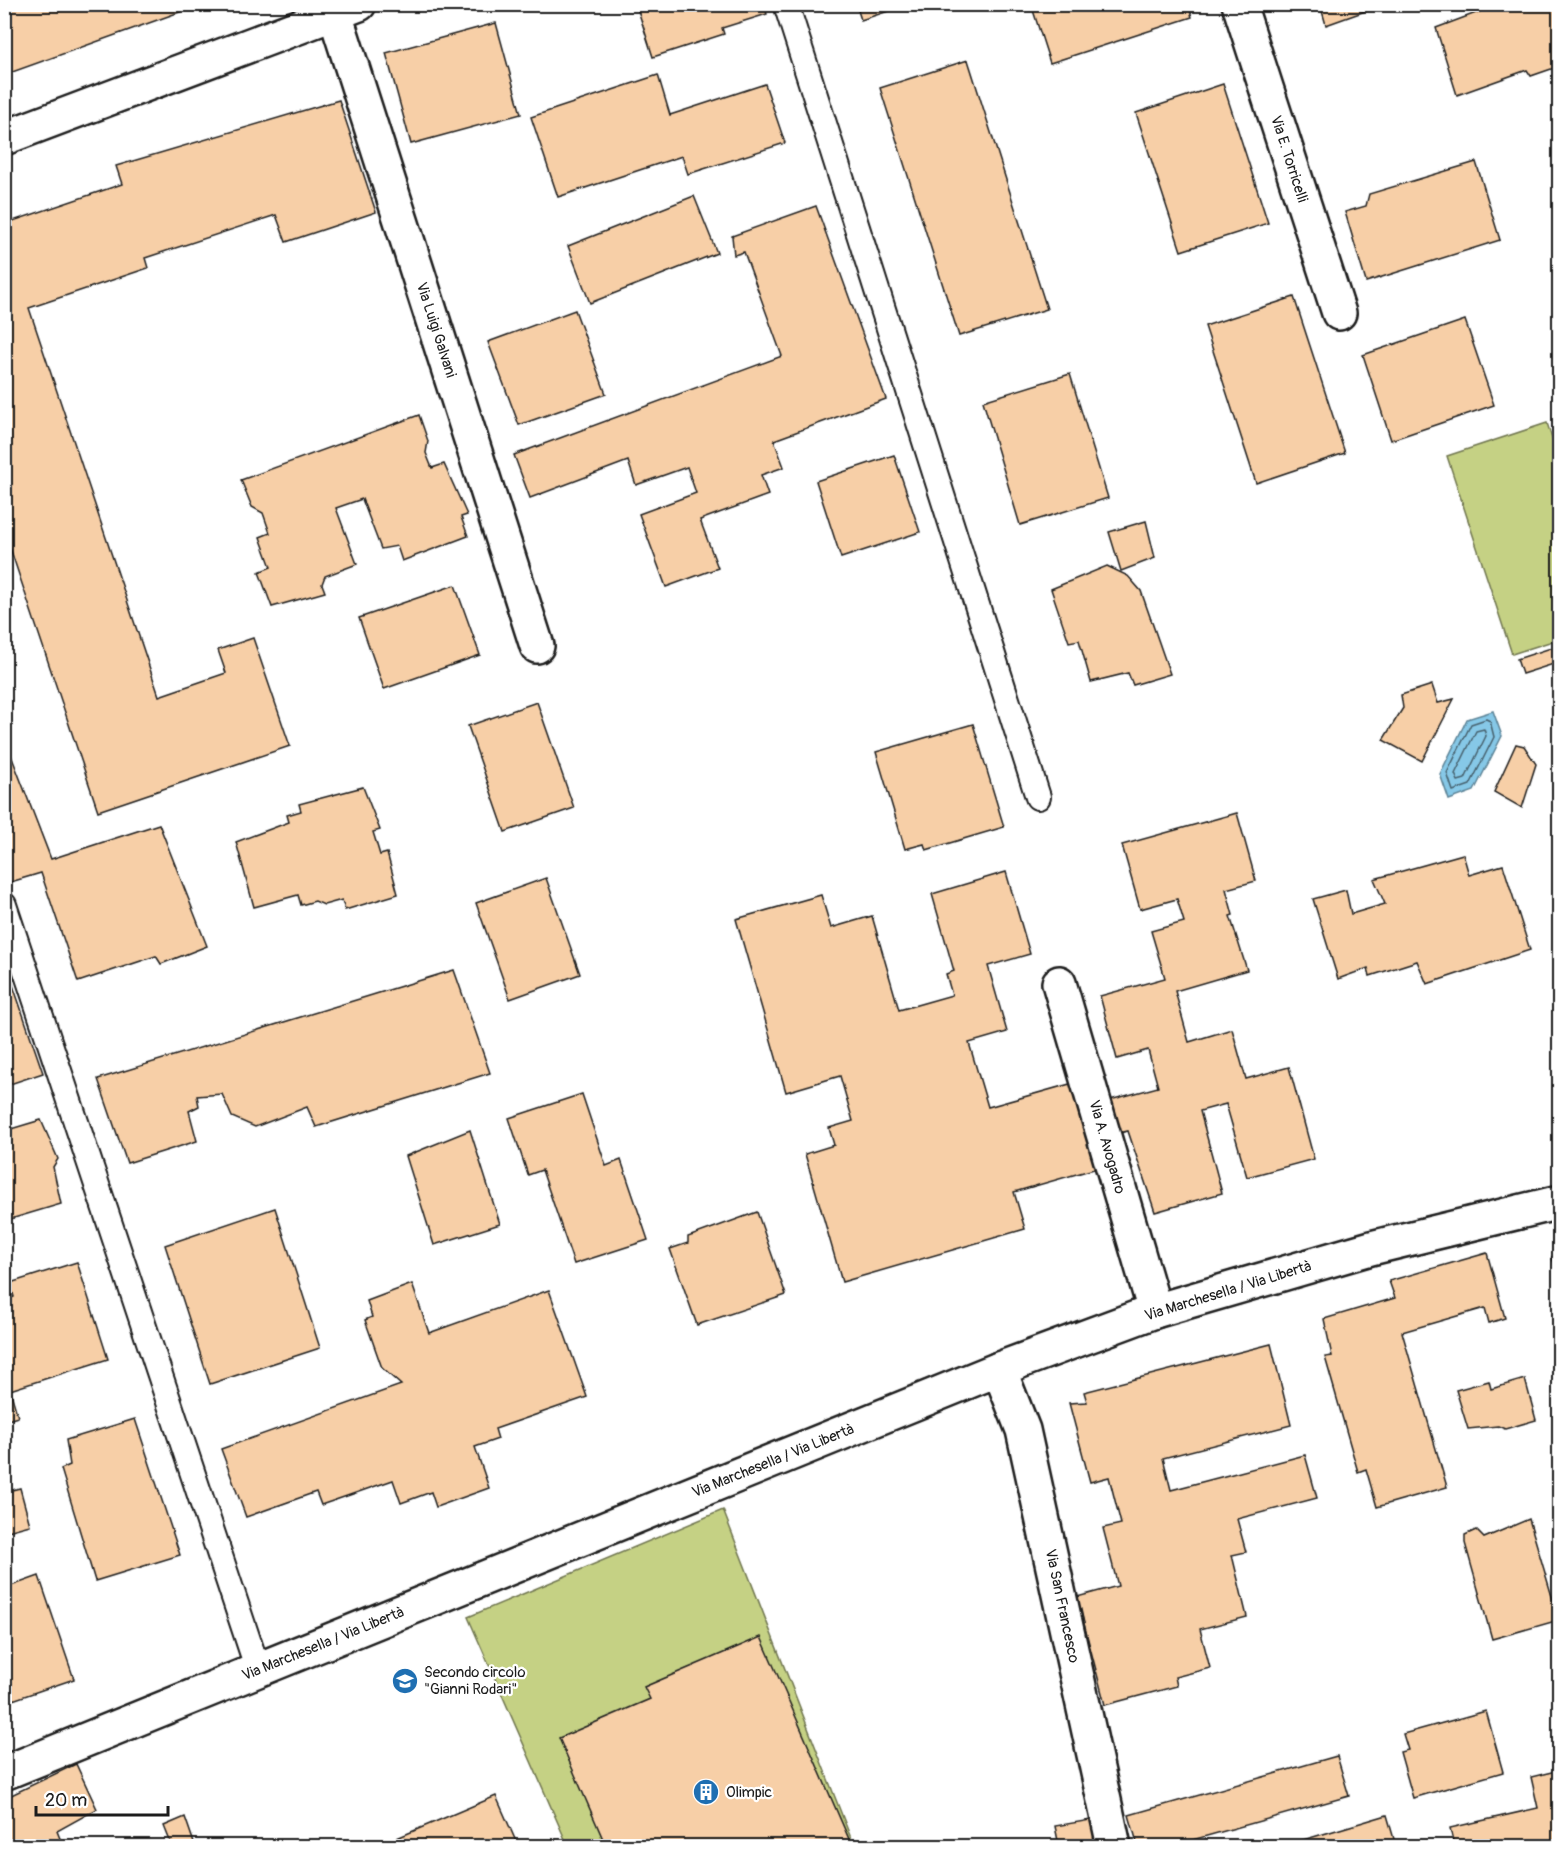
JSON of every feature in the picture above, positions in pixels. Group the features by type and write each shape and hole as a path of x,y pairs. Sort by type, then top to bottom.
{"street":[{"name":"Via E. Torricelli","path":"1239,4 1339,313"},
{"path":"4,138 347,9"},
{"name":"Via Luigi Galvani","path":"347,9 537,645"},
{"name":"Via A. Avogadro","path":"1059,983 1155,1311"},
{"name":"Via Marchesella / Via Libertà","path":"4,1773 999,1370 1155,1311 1371,1248 1560,1202"},
{"name":"Via San Francesco","path":"999,1370 1023,1430 1114,1846"}],"lane":[{"path":"786,4 1038,797"},
{"path":"4,905 258,1670"}],"green space":[{"path":"1547,423 1559,460 1559,639 1512,654 1447,456"},
{"path":"723,1510 854,1846 568,1846 468,1617"}],"water":[{"path":"1493,711 1502,736 1474,791 1449,800 1440,774 1467,719"}],"building":[{"path":"4,4 202,4 4,75"},
{"path":"636,4 764,4 767,14 722,28 724,34 653,57"},
{"path":"856,4 910,4 861,20"},
{"path":"1031,4 1188,4 1192,17 1050,63"},
{"path":"1320,4 1385,4 1326,25"},
{"path":"1500,4 1560,4 1560,66 1531,76 1527,70 1457,95 1436,28"},
{"path":"496,23 521,114 411,144 386,53"},
{"path":"968,60 1047,309 959,336 880,88"},
{"path":"658,75 670,115 765,84 785,143 688,174 682,156 558,197 531,117"},
{"path":"1223,84 1268,223 1181,251 1136,113"},
{"path":"339,100 376,212 286,242 276,215 145,258 148,268 29,308 159,696 226,673 218,650 253,638 290,746 98,811 4,530 4,224 122,184 116,166"},
{"path":"1476,162 1500,240 1366,282 1345,212 1366,206 1369,194"},
{"path":"694,196 717,253 590,303 568,246"},
{"path":"816,206 886,399 774,440 784,467 761,475 768,495 700,520 718,568 666,587 639,514 696,493 687,467 636,485 628,461 530,498 514,455 782,356 744,252 734,255 732,236"},
{"path":"1294,297 1345,453 1256,483 1205,326"},
{"path":"575,310 606,394 519,425 488,342"},
{"path":"1465,320 1494,405 1391,440 1363,355"},
{"path":"1070,374 1108,498 1020,525 983,401"},
{"path":"419,415 428,441 426,453 432,468 444,464 467,515 461,517 468,536 402,561 397,546 381,549 362,499 336,508 357,564 325,576 322,584 325,592 272,607 259,572 271,567 260,537 270,533 263,513 252,507 241,480"},
{"path":"894,455 920,532 841,558 816,481"},
{"path":"1146,521 1155,558 1121,571 1109,532"},
{"path":"1107,566 1128,576 1141,591 1170,674 1133,685 1128,673 1091,682 1079,640 1069,642 1051,589"},
{"path":"455,585 480,655 384,689 359,618"},
{"path":"1560,645 1560,662 1522,674 1517,659"},
{"path":"1432,685 1438,703 1454,699 1422,761 1383,740 1403,708 1401,695"},
{"path":"537,702 574,808 505,832 468,726"},
{"path":"973,724 1004,827 926,850 924,844 905,849 876,752"},
{"path":"4,737 51,859 159,824 207,946 161,964 156,956 78,982 41,873 4,884"},
{"path":"1516,744 1524,746 1536,764 1522,808 1494,792"},
{"path":"363,787 380,830 373,832 380,855 387,853 398,894 345,910 342,900 324,905 315,901 301,905 298,895 254,907 236,842 289,822 287,815 301,811 299,804"},
{"path":"1237,813 1256,881 1226,889 1233,915 1230,916 1247,970 1175,991 1189,1042 1232,1029 1246,1079 1289,1067 1314,1159 1247,1177 1226,1104 1200,1111 1222,1193 1155,1212 1128,1131 1119,1133 1110,1100 1158,1087 1148,1050 1117,1059 1100,996 1165,978 1151,931 1184,922 1177,899 1140,909 1122,845"},
{"path":"1463,854 1469,875 1503,865 1530,950 1427,984 1417,961 1370,976 1368,968 1338,979 1313,899 1346,890 1351,914 1385,904 1374,879"},
{"path":"1006,872 1030,954 988,966 1007,1032 969,1043 988,1107 1077,1082 1101,1167 1014,1192 1025,1229 842,1282 805,1154 834,1145 829,1128 853,1121 840,1076 786,1092 736,919 821,895 831,928 872,916 899,1010 952,995 946,974 954,971 932,894"},
{"path":"546,878 580,974 510,999 476,903"},
{"path":"4,959 43,1073 4,1086"},
{"path":"454,970 490,1073 316,1127 307,1107 255,1127 232,1117 222,1094 197,1096 199,1106 189,1111 197,1141 127,1163 98,1079"},
{"path":"582,1094 606,1166 621,1160 648,1240 574,1264 542,1170 528,1175 509,1118"},
{"path":"41,1120 58,1159 53,1167 61,1204 4,1221 4,1131"},
{"path":"470,1130 500,1224 434,1245 406,1156"},
{"path":"275,1208 320,1348 210,1384 165,1245"},
{"path":"757,1212 786,1295 697,1325 670,1249 688,1243 688,1237"},
{"path":"1560,1232 1560,1258 1554,1233"},
{"path":"1487,1253 1505,1318 1489,1323 1485,1308 1402,1332 1447,1487 1377,1507 1366,1469 1358,1472 1325,1357 1332,1356 1324,1319 1395,1298 1389,1281"},
{"path":"1552,1257 1560,1259 1560,1283"},
{"path":"77,1262 108,1359 10,1390 18,1417 4,1421 4,1300 14,1297 10,1283"},
{"path":"412,1284 429,1333 549,1290 587,1397 495,1429 498,1439 475,1447 489,1488 436,1507 431,1492 401,1503 393,1480 321,1505 316,1492 246,1517 221,1449 401,1385 382,1368 365,1320 372,1317 367,1301"},
{"path":"1271,1344 1291,1425 1163,1458 1171,1490 1305,1455 1317,1498 1237,1519 1246,1552 1232,1555 1247,1617 1200,1629 1210,1668 1175,1677 1177,1686 1105,1705 1077,1597 1118,1586 1103,1528 1121,1524 1109,1477 1090,1482 1069,1403 1087,1402 1084,1392"},
{"path":"1525,1379 1536,1420 1505,1429 1498,1426 1468,1429 1456,1390 1489,1381 1491,1389"},
{"path":"135,1419 180,1555 95,1581 61,1469 70,1465 66,1440"},
{"path":"20,1488 30,1525 4,1532 4,1492"},
{"path":"1529,1519 1559,1620 1492,1639 1465,1543 1465,1535 1476,1530 1484,1538"},
{"path":"39,1576 74,1679 4,1703 4,1595 11,1592 11,1586"},
{"name":"Olimpic","path":"761,1637 852,1846 606,1846 559,1738 650,1699 644,1687"},
{"path":"1486,1711 1503,1772 1413,1798 1400,1752 1408,1750 1403,1734"},
{"path":"1337,1756 1349,1796 1171,1846 1138,1846 1129,1815"},
{"path":"76,1764 97,1809 57,1831 63,1846 4,1846 5,1798"},
{"path":"1560,1770 1560,1846 1454,1846 1450,1828 1538,1808 1531,1777"},
{"path":"496,1796 518,1846 378,1846"},
{"path":"1387,1815 1396,1846 1283,1846"},
{"path":"185,1817 195,1846 172,1846 164,1826"},
{"path":"1096,1819 1100,1846 1059,1846 1055,1826"}],"place":[{"name":"Secondo circolo \"Gianni Rodari\"","path":"405,1681"},
{"name":"Olimpic","path":"706,1792"}]}
